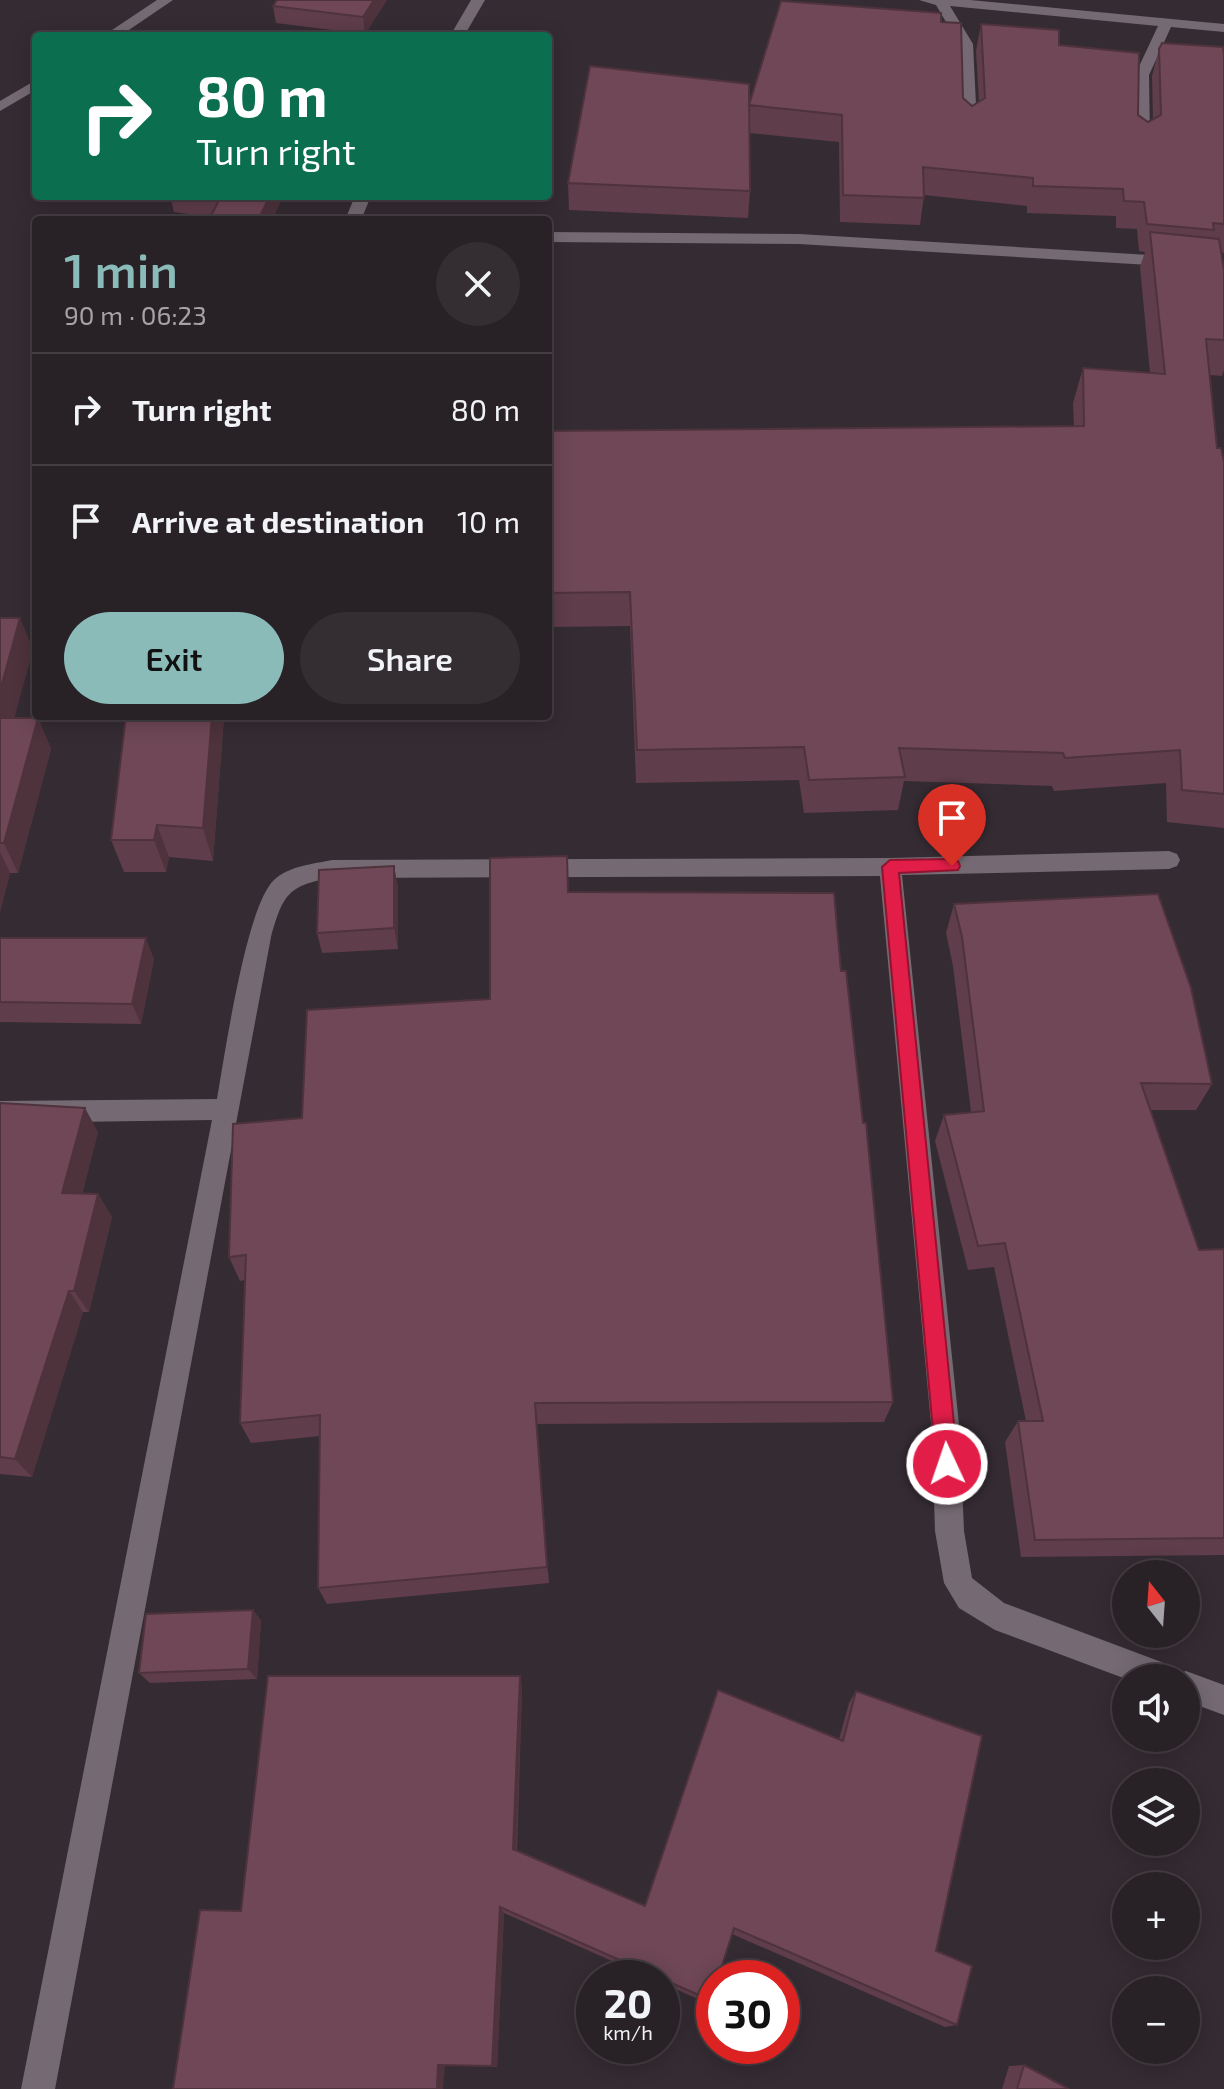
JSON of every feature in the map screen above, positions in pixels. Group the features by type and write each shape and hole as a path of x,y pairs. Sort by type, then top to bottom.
{"street":[{"path":"116,32 166,0"},
{"path":"459,32 478,0"},
{"path":"933,1 1224,28"},
{"path":"933,1 966,44 969,125"},
{"path":"1142,142 1142,75 1166,23"},
{"path":"0,107 32,87"},
{"path":"552,237 799,239 1168,261 1224,268"},
{"path":"38,2089 260,937 270,899 277,889 308,873 332,869 890,867 1169,860"},
{"path":"890,867 946,1434 950,1524 959,1584 975,1603 995,1615 1126,1664"},
{"path":"0,1112 226,1109"},
{"path":"1200,1691 1224,1700"}],"building":[{"path":"277,0 374,0 363,17 273,6"},
{"path":"781,1 941,13 941,22 961,23 963,98 972,106 985,98 981,24 1059,30 1059,45 1139,53 1138,115 1148,122 1161,115 1159,49 1162,43 1223,47 1224,224 1213,223 1214,230 1147,224 1144,202 1124,201 1123,189 1033,186 1033,178 923,167 924,198 843,195 842,115 749,105"},
{"path":"590,66 749,84 750,191 568,183"},
{"path":"219,200 268,200 260,216 211,216"},
{"path":"1150,232 1219,239 1224,270 1224,340 1206,339 1217,448 1221,448 1224,462 1224,794 1182,790 1180,750 1065,758 1063,753 899,748 905,777 809,780 804,747 637,750 630,592 552,593 552,431 1084,426 1083,368 1165,374"},
{"path":"0,618 20,618 0,691"},
{"path":"0,718 32,718 37,720 4,843 0,843"},
{"path":"126,720 212,720 203,828 157,825 154,840 111,840"},
{"path":"567,856 568,892 834,893 841,971 846,971 863,1123 866,1123 893,1402 535,1403 547,1567 318,1588 320,1415 240,1423 246,1255 229,1257 233,1124 302,1118 307,1010 490,999 490,858"},
{"path":"394,866 394,928 317,933 319,870"},
{"path":"1158,894 1191,988 1212,1084 1141,1083 1199,1250 1224,1249 1224,1538 1035,1540 1018,1421 1043,1421 1005,1243 978,1246 944,1115 984,1111 962,937 954,904"},
{"path":"0,938 146,938 132,1004 0,1002"},
{"path":"0,1103 85,1108 62,1193 98,1194 74,1291 69,1291 15,1459 0,1457"},
{"path":"253,1610 248,1669 139,1673 146,1614"},
{"path":"268,1676 520,1676 513,1849 645,1906 718,1690 843,1741 856,1691 982,1736 936,1951 972,1966 957,2025 734,1928 724,1960 696,1960 696,1994 680,1987 680,1960 620,1960 500,1907 492,2066 438,2065 437,2089 173,2089 200,1910 241,1911"},
{"path":"1024,2065 1069,2089 1017,2089"}],"route":[{"path":"947,1464 890,867 952,866"}]}
